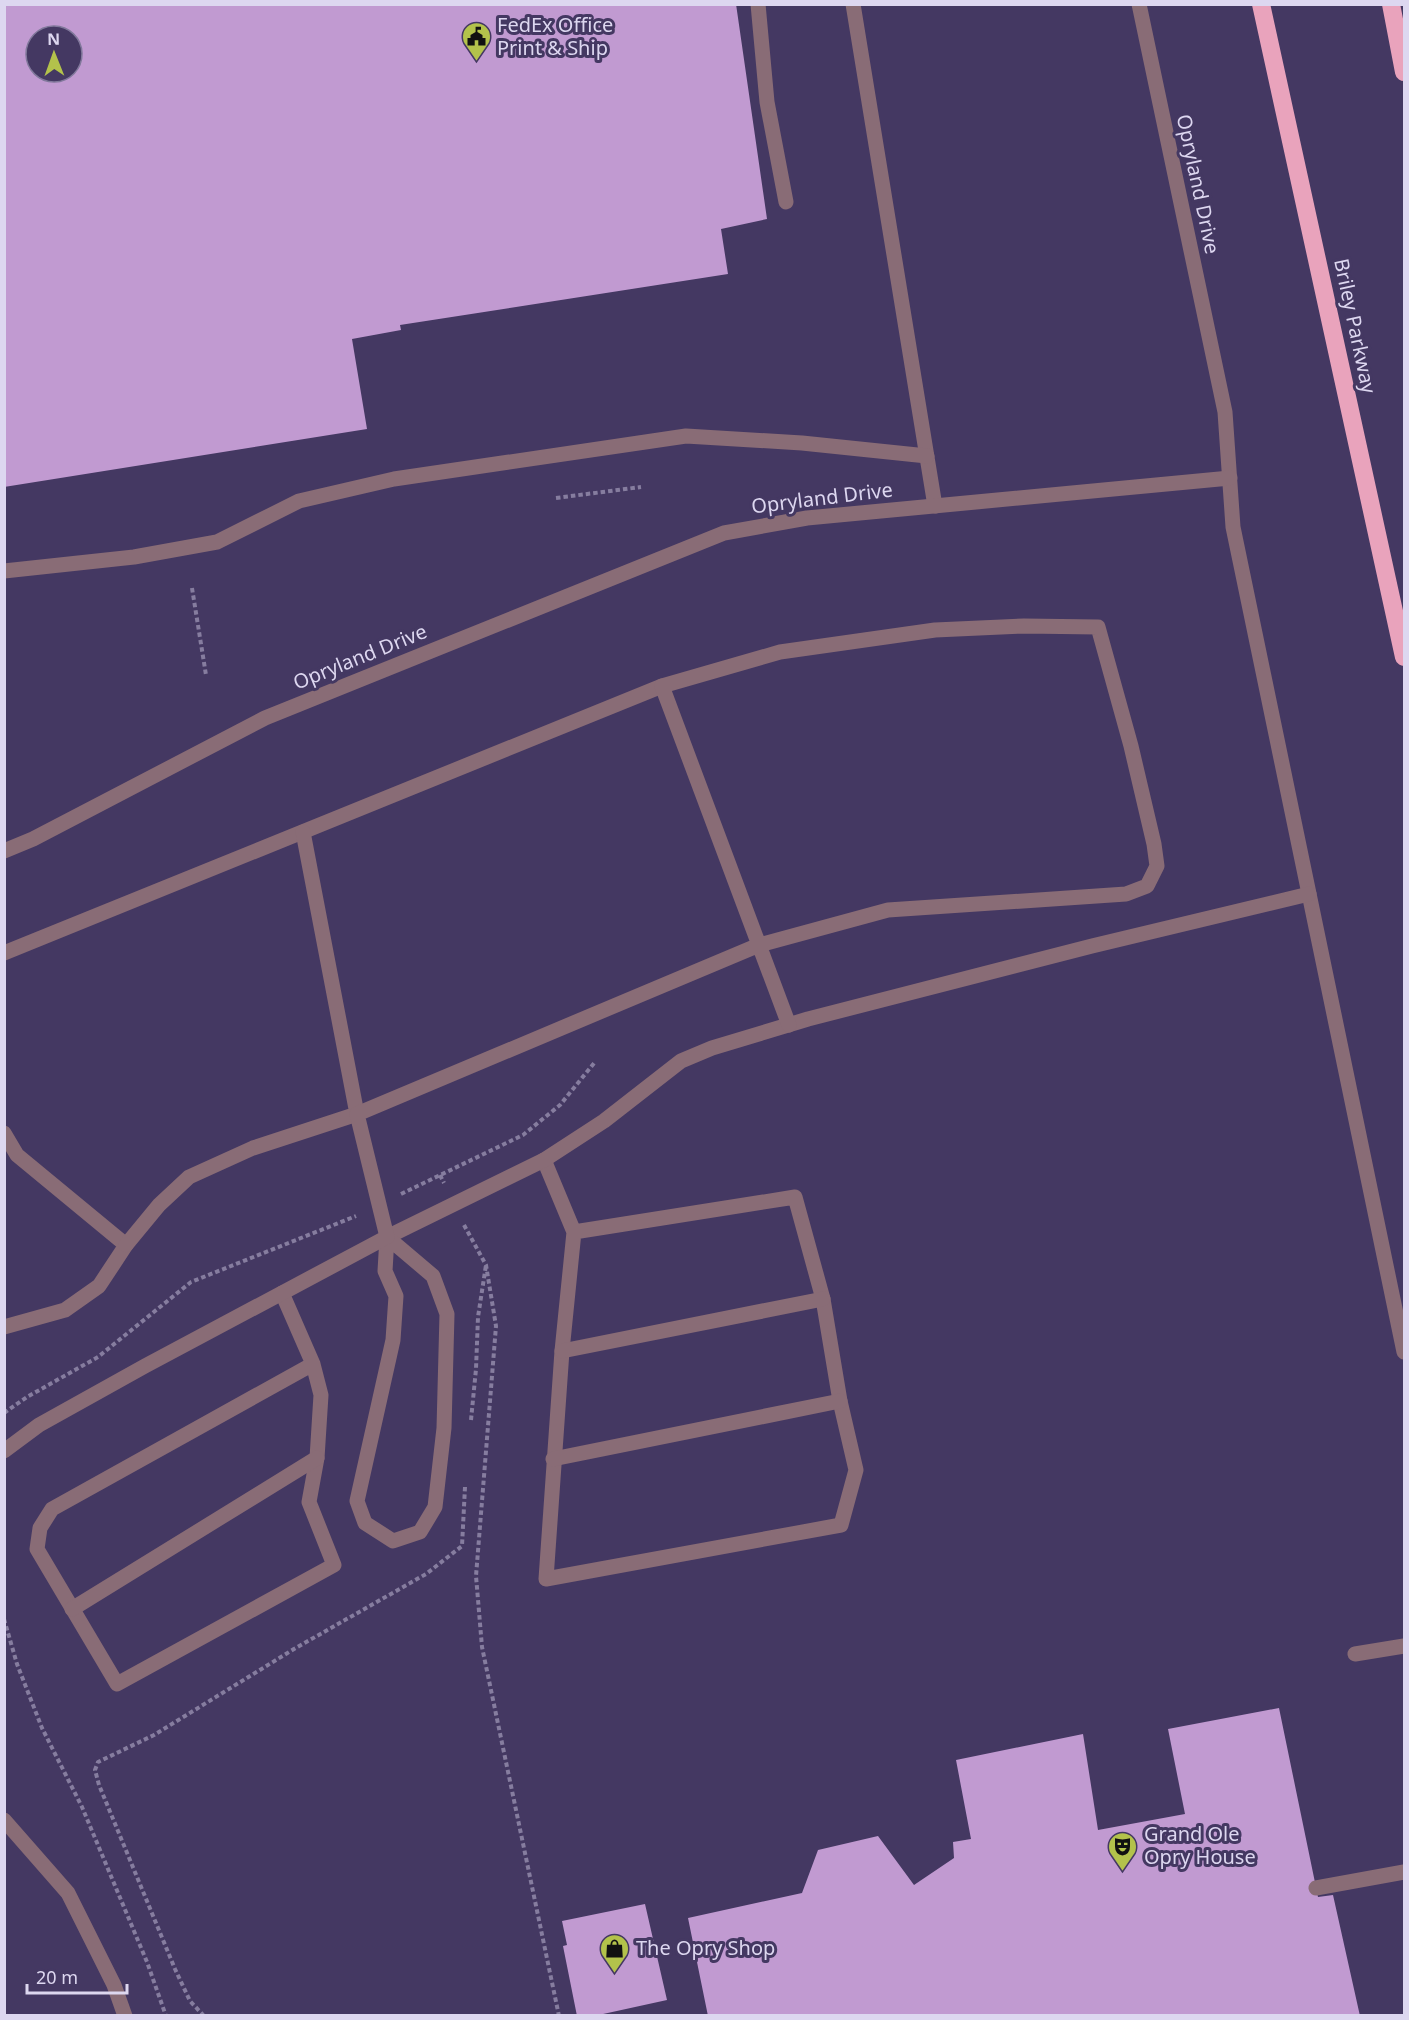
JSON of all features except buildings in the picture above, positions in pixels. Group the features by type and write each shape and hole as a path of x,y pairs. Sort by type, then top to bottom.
{"highway":[{"name":"Briley Parkway","path":"1261,4 1404,657"},
{"path":"1391,4 1404,72"}],"lane":[{"path":"758,4 767,102 786,202"},
{"path":"853,4 935,506"},
{"name":"Opryland Drive","path":"4,851 33,839 265,718 724,533 807,518 1230,478 1225,412 1139,4"},
{"path":"4,571 134,557 218,542 298,501 394,479 686,436 802,442 927,456"},
{"path":"1230,478 1233,527 1404,1352"},
{"path":"4,953 662,687 780,652 924,631 1024,626 1098,627 1131,746 1157,866 1148,885 1126,894 888,910 759,945 357,1114 253,1148 189,1177 159,1204 126,1245 99,1286 65,1311 4,1327"},
{"path":"662,687 789,1024"},
{"path":"303,832 357,1114 387,1237 385,1271 396,1296 393,1340 357,1501 365,1523 393,1541 420,1532 435,1507 444,1428 447,1314 433,1276 387,1237"},
{"path":"4,1451 39,1425 145,1366 387,1237 544,1160 604,1121 681,1061 712,1048 789,1024 1092,946 1310,894"},
{"path":"4,1133 17,1155 126,1245"},
{"path":"544,1160 574,1232 553,1459 546,1579 841,1525 856,1470 840,1401 823,1299 795,1197 574,1232"},
{"path":"282,1293 313,1364 321,1395 317,1458 309,1502 334,1565 117,1684 38,1549 40,1528 52,1509 313,1364"},
{"path":"562,1351 823,1299"},
{"path":"553,1459 840,1401"},
{"path":"72,1609 317,1458"},
{"path":"1355,1654 1404,1646"},
{"path":"4,1820 68,1893 114,1985 125,2016"},
{"path":"1316,1888 1404,1872"}],"path":[{"path":"556,498 641,487"},
{"path":"192,588 206,675"},
{"path":"4,1413 27,1397 98,1357 190,1281 345,1222 523,1135 560,1105 595,1062"},
{"path":"440,1175 486,1265 496,1326 476,1576 481,1635 559,2016"},
{"path":"471,1430 478,1317 486,1265"},
{"path":"204,2016 190,2001 175,1969 99,1785 95,1770 98,1762 154,1735 294,1649 426,1574 462,1546 466,1479"},
{"path":"4,1619 17,1664 42,1728 82,1807 147,1962 166,2016"}],"place":[{"name":"FedEx Office Print & Ship","path":"476,62"},
{"name":"Grand Ole Opry House","path":"1123,1872"},
{"name":"The Opry Shop","path":"615,1974"}]}
